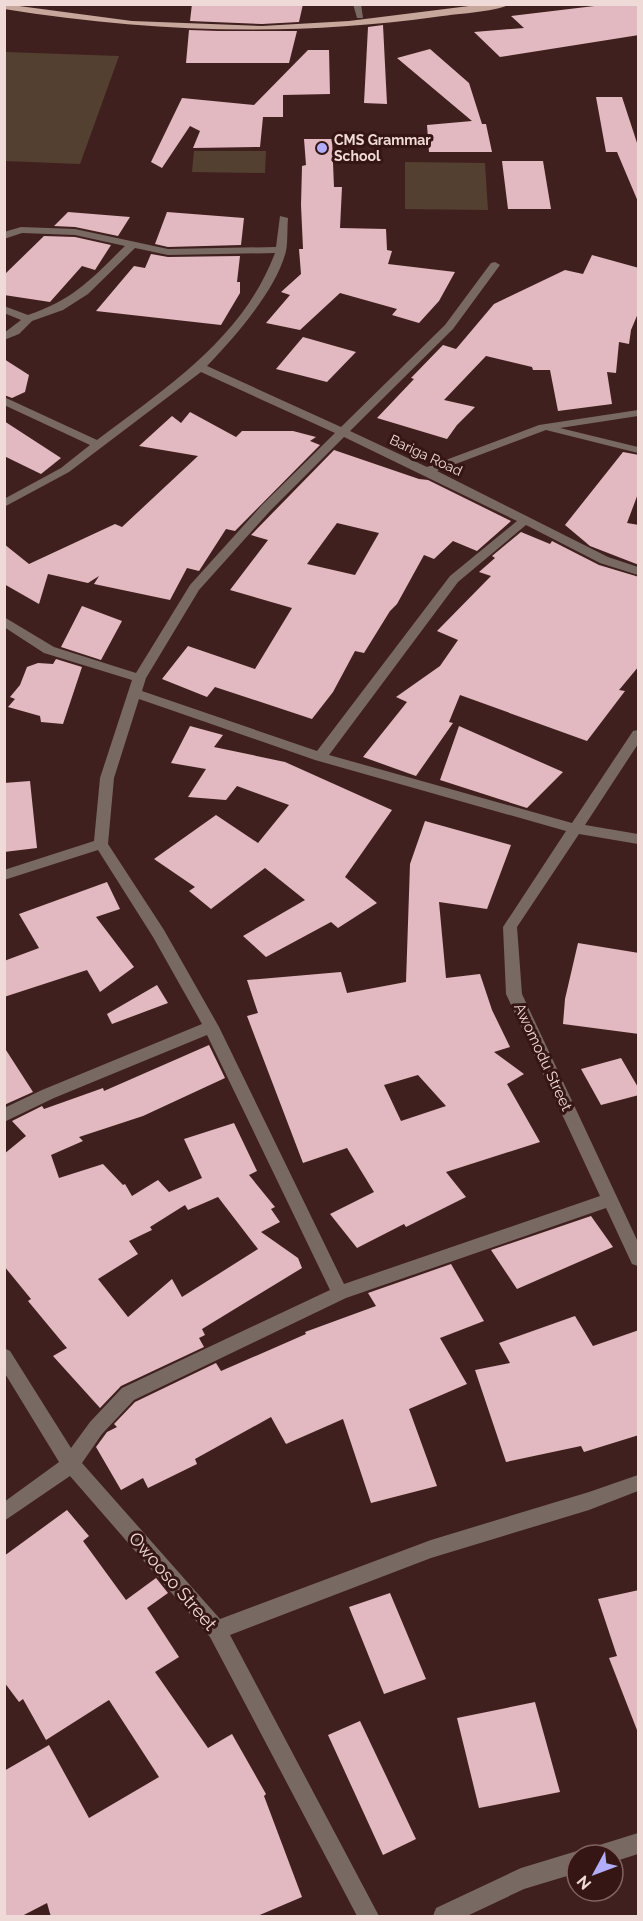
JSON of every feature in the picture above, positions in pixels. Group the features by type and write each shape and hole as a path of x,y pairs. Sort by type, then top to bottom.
{"main road":[{"path":"34,4 94,13 183,20 290,20 360,16 450,4"},
{"path":"4,6 131,23 242,27 349,24 507,4"}],"street":[{"path":"357,4 360,16"},
{"path":"4,504 64,470 200,367 237,329 274,269 281,250 283,218"},
{"path":"4,236 21,230 75,232 168,252 281,250"},
{"path":"4,337 15,332 28,319 59,308 84,292 134,243"},
{"path":"340,1293 211,1027 159,934 101,844 107,778 139,678 194,588 266,508 449,327 495,265"},
{"path":"4,309 28,319"},
{"name":"Bariga Road","path":"200,367 427,471 604,560 639,571"},
{"path":"4,400 97,444"},
{"path":"427,471 543,427 639,413"},
{"path":"543,427 639,450"},
{"path":"320,757 454,579 525,520"},
{"path":"4,621 48,650 139,678"},
{"path":"135,693 320,757 577,829 639,839"},
{"name":"Awomodu Street","path":"639,734 510,927 514,994 609,1200 639,1259"},
{"path":"4,875 101,844"},
{"path":"4,1116 48,1094 211,1027"},
{"path":"4,1514 70,1464 96,1428 128,1394 340,1293 609,1200"},
{"name":"Owooso Street","path":"4,1356 70,1464 217,1630 368,1917"},
{"path":"217,1630 431,1549 589,1501 639,1483"},
{"path":"444,1917 521,1879 565,1866"}],"shaded area":[{"path":"5,52 119,56 80,164 5,161"},
{"path":"194,151 266,151 265,173 192,172"},
{"path":"405,162 485,163 488,210 405,209"}],"building":[{"path":"192,4 303,4 299,22 262,24 190,21"},
{"path":"611,4 639,4 639,35 500,57 474,32 524,28 511,16"},
{"path":"383,25 387,104 364,103 368,27"},
{"path":"189,30 297,31 289,63 186,63"},
{"path":"430,49 469,83 482,124 486,124 492,152 429,152 427,125 472,121 397,58"},
{"path":"308,50 329,50 330,94 283,95 283,117 263,117 260,147 193,148 200,131 190,126 162,168 151,162 182,98 254,105"},
{"path":"596,97 622,97 639,149 639,204 617,152 606,152"},
{"path":"304,139 332,139 334,187 342,187 340,228 386,229 387,250 392,251 388,264 455,272 439,301 419,323 392,315 397,309 340,293 300,330 266,323 290,295 281,292 301,274 299,249 303,249 302,166 306,165"},
{"path":"502,161 543,161 551,209 508,209"},
{"path":"68,212 130,217 118,236 75,227 54,226"},
{"path":"167,212 244,218 241,245 168,247 155,244"},
{"path":"44,236 75,237 111,245 95,270 82,266 50,302 4,295 4,275"},
{"path":"151,254 168,257 240,256 237,282 240,282 240,293 221,325 96,311 134,266 145,268"},
{"path":"592,255 639,268 639,311 631,330 629,344 619,342 616,373 607,372 612,404 558,411 550,370 533,370 532,367 486,356 444,400 475,407 447,439 377,418 443,345 456,349 494,304 565,270 583,274"},
{"path":"303,337 356,352 327,382 276,369"},
{"path":"4,359 29,375 25,392 12,398 4,395"},
{"path":"190,412 236,437 242,431 293,431 316,437 310,441 320,445 235,531 226,529 199,571 187,568 170,600 94,584 99,576 88,583 48,574 39,604 4,584 4,544 29,564 115,524 122,527 198,456 139,446 172,416 181,423"},
{"path":"4,421 61,458 41,474 4,456"},
{"path":"334,450 428,480 511,521 477,551 453,541 434,559 424,555 397,604 390,611 364,653 355,651 333,692 312,719 215,687 207,697 162,679 188,646 255,669 292,608 230,590 268,540 251,535","holes":["337,523 379,533 355,575 307,564"]},
{"path":"623,452 639,455 639,491 627,523 639,525 639,565 590,546 565,525"},
{"path":"521,532 550,544 552,541 599,565 639,577 639,666 619,690 625,691 587,741 460,695 449,722 453,723 416,776 363,757 407,702 396,697 440,666 458,640 437,631 491,576 479,572 495,558 492,556"},
{"path":"82,606 122,621 101,660 61,647"},
{"path":"56,659 82,667 63,724 41,722 40,716 8,707 15,699 10,697 20,685 27,667 38,663 53,664"},
{"path":"190,726 223,735 214,747 285,762 392,810 345,877 377,903 338,928 331,922 266,957 243,936 305,900 265,868 211,909 189,891 195,887 154,859 216,815 258,843 289,805 237,786 226,800 188,797 206,769 171,763"},
{"path":"459,726 563,772 527,808 440,780"},
{"path":"30,781 37,848 4,852 4,783"},
{"path":"425,821 511,845 487,909 439,902 446,978 480,974 492,1010 510,1047 494,1052 524,1074 507,1084 540,1142 446,1172 466,1197 406,1227 404,1224 357,1248 330,1214 374,1192 347,1148 303,1163 247,1016 258,1013 247,980 341,972 347,993 406,982 410,864","holes":["418,1075 446,1106 401,1121 384,1085"]},
{"path":"107,882 120,909 96,917 134,967 100,992 87,970 4,997 4,961 39,948 19,914"},
{"path":"578,943 639,953 639,1034 563,1024 565,999"},
{"path":"157,985 168,1003 112,1024 107,1014"},
{"path":"209,1045 225,1078 143,1116 79,1137 83,1141 51,1155 59,1178 103,1164 123,1185 125,1184 132,1196 158,1180 169,1192 202,1178 184,1139 234,1123 257,1171 249,1175 275,1207 271,1209 280,1222 261,1232 298,1258 302,1268 202,1329 205,1335 199,1338 204,1347 121,1386 100,1408 53,1356 67,1348 28,1301 31,1299 4,1266 4,1154 26,1136 12,1121 42,1106 44,1109 103,1088 104,1091","holes":["218,1197 258,1249 182,1297 172,1279 128,1317 98,1279 138,1254 129,1241 152,1230 150,1227 185,1205 188,1210"]},
{"path":"4,1047 33,1092 4,1105"},
{"path":"621,1058 639,1089 639,1095 601,1105 581,1069"},
{"path":"591,1216 613,1247 517,1289 491,1250"},
{"path":"451,1264 484,1321 440,1338 467,1384 409,1409 437,1486 371,1503 343,1419 286,1444 271,1417 195,1459 197,1464 148,1488 143,1478 121,1490 96,1447 107,1432 117,1427 114,1424 135,1402 216,1363 221,1371 306,1334 305,1332 376,1306 368,1293"},
{"path":"575,1316 593,1346 639,1330 639,1435 584,1452 581,1446 506,1462 475,1370 510,1363 499,1343"},
{"path":"67,1510 89,1536 83,1541 126,1600 156,1578 168,1593 147,1608 179,1657 155,1672 208,1748 232,1734 266,1794 264,1796 302,1897 255,1917 51,1917 47,1903 20,1917 4,1917 4,1771 49,1745 89,1818 159,1777 109,1700 46,1740 23,1699 19,1702 4,1682 4,1556"},
{"path":"639,1590 639,1730 637,1730 609,1658 617,1656 598,1599"},
{"path":"390,1593 426,1679 384,1694 349,1607"},
{"path":"535,1702 560,1792 479,1808 457,1718"},
{"path":"360,1721 416,1839 383,1855 328,1735"}],"place":[{"name":"CMS Grammar School","path":"322,148"}]}
